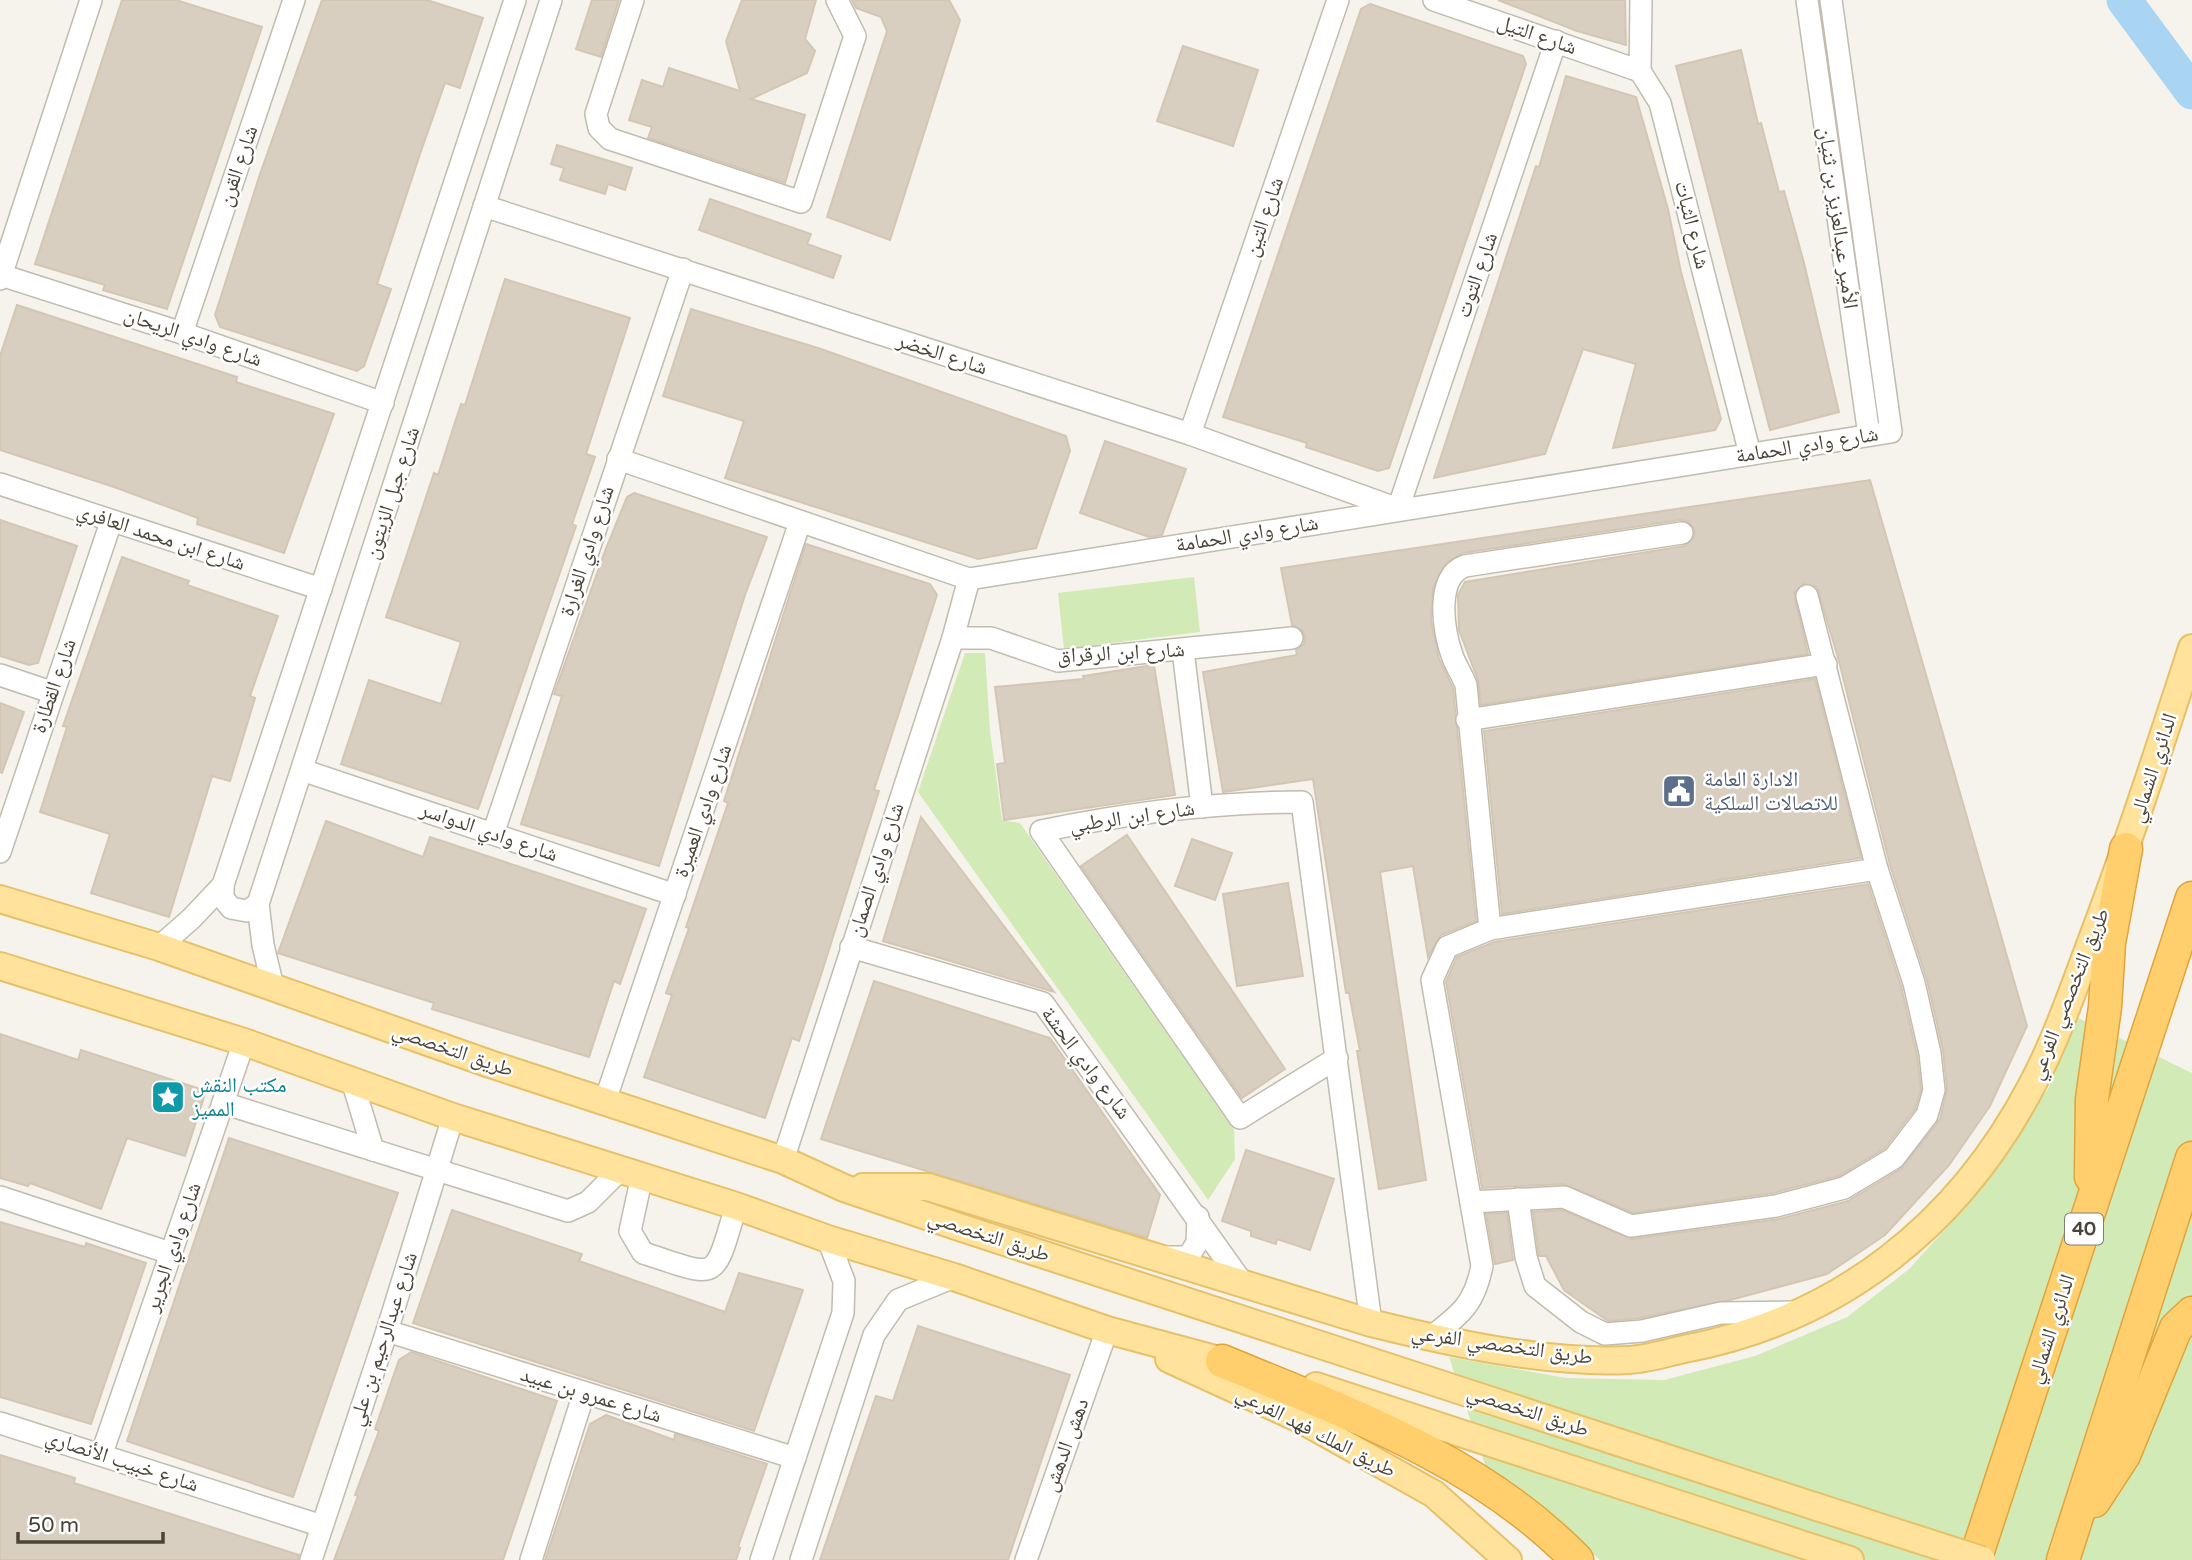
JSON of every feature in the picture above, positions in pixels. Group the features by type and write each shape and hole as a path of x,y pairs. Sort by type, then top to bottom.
{"highway":[{"path":"2090,1210 2092,1099 2105,1007 2109,943 2126,849"},
{"name":"الدائري الشمالي","path":"1975,1560 2192,898"},
{"path":"2068,1547 2192,1158"},
{"path":"2068,1547 2124,1455 2176,1328 2192,1313"},
{"path":"1222,1361 1384,1428 1452,1464 1500,1496 1577,1560"}],"main road":[{"name":"الدائري الشمالي","path":"2126,849 2192,648"},
{"name":"طريق التخصصي الفرعي","path":"844,1188 928,1187 1371,1324 1430,1338 1553,1356 1630,1360 1722,1342 1804,1312 1880,1268 1922,1231 1967,1182 2032,1086 2066,1011 2126,849"},
{"name":"طريق التخصصي","path":"0,899 159,947 783,1160 844,1188 1982,1560"},
{"name":"طريق التخصصي","path":"0,966 244,1042 453,1116 736,1206 828,1239 954,1277 1107,1331 1317,1386 1850,1560"},
{"name":"طريق الملك فهد الفرعي","path":"1107,1331 1300,1419 1434,1494 1508,1560"}],"street":[{"path":"1,277 91,0"},
{"name":"شارع القرن","path":"182,332 294,0"},
{"name":"شارع جبل الزيتون","path":"159,947 223,885 515,0"},
{"name":"شارع جبل الزيتون","path":"274,987 263,945 258,904 551,0"},
{"path":"633,0 596,114 599,128 610,139 801,202 855,36 836,0"},
{"name":"شارع التين","path":"1190,434 1338,0"},
{"name":"شارع التيل","path":"1434,0 1640,71"},
{"path":"1640,71 1642,0"},
{"name":"الأمير عبدالعزيز بن ثنيان","path":"1807,0 1869,435"},
{"name":"الأمير عبدالعزيز بن ثنيان","path":"1830,0 1891,432"},
{"name":"شارع التوت","path":"1398,509 1556,41"},
{"name":"شارع الثبات","path":"1640,71 1660,103 1750,454"},
{"name":"شارع الخضر","path":"484,206 1190,434 1398,509"},
{"name":"شارع وادي الغرارة","path":"493,834 682,269"},
{"name":"شارع وادي الريحان","path":"1,277 182,332 383,403"},
{"name":"شارع وادي الحمامة","path":"618,459 969,579 1891,432"},
{"name":"شارع ابن محمد العافري","path":"0,484 321,589"},
{"name":"شارع القطارة","path":"0,852 51,692 111,522"},
{"name":"شارع وادي العميرة","path":"605,1101 800,522"},
{"path":"1490,929 1467,720 1466,685 1460,667 1452,657 1443,602 1448,580 1456,569 1682,533"},
{"name":"شارع وادي الصمان","path":"783,1160 953,638 969,579"},
{"path":"1471,1202 1564,1197 1631,1226 1776,1206 1844,1188 1894,1158 1927,1115 1934,1090 1930,1053 1914,983 1877,869 1807,596"},
{"name":"شارع ابن الرقراق","path":"953,638 991,638 1058,661 1292,638"},
{"path":"1183,650 1202,807"},
{"path":"1467,720 1826,664"},
{"path":"0,676 51,692"},
{"name":"شارع وادي الدواسر","path":"302,770 675,895"},
{"name":"شارع ابن الرطبي","path":"1337,1058 1240,1118 1041,831 1121,814 1255,802 1302,802 1337,1058 1371,1324"},
{"path":"1430,1338 1468,1307 1477,1290 1482,1266 1432,980 1447,947 1490,929 1877,869"},
{"path":"223,885 223,898 231,908 247,911 258,904"},
{"name":"شارع وادي الحشة","path":"851,947 1043,1003 1244,1285"},
{"name":"شارع وادي الجرير","path":"102,1453 244,1042"},
{"path":"352,1080 373,1150"},
{"path":"223,1103 568,1211 588,1202 632,1173"},
{"name":"شارع عبدالرحيم بن علي","path":"311,1560 387,1331 453,1116"},
{"path":"632,1173 630,1231 643,1253 701,1271 712,1269 721,1260 736,1206"},
{"path":"0,1197 170,1253"},
{"path":"1518,1199 1526,1257 1535,1286 1581,1322 1605,1334 1642,1331 1721,1314 1804,1312"},
{"path":"1156,1256 1188,1257 1197,1243 1198,1217"},
{"path":"761,1560 843,1313 844,1281 828,1239"},
{"path":"801,1560 874,1335 898,1300 954,1277"},
{"name":"شارع عمرو بن عبيد","path":"387,1331 795,1458"},
{"name":"دهش الدهش","path":"1026,1560 1107,1331"},
{"path":"531,1560 584,1393"},
{"name":"شارع خبيب الأنصاري","path":"0,1423 102,1453 323,1526"}],"green space":[{"path":"1194,577 1200,632 1064,649 1058,593"},
{"path":"965,653 985,653 990,731 1002,820 1020,823 1234,1130 1235,1159 1208,1200 918,792"},
{"path":"2078,1018 2192,1073 2192,1560 1600,1560 1557,1520 1487,1470 1449,1357 1566,1378 1664,1380 1755,1356 1847,1317 1908,1270 1963,1210 2048,1089"}],"building":[{"path":"122,0 176,0 262,27 167,309 103,290 105,285 35,264"},
{"path":"322,0 427,0 483,18 460,88 445,83 377,284 391,289 364,366 357,371 220,327 215,315 260,174"},
{"path":"592,0 619,0 601,57 576,49"},
{"path":"742,0 816,0 805,39 815,51 807,73 751,99 805,115 785,183 648,138 652,127 629,120 642,80 663,87 669,68 740,91 726,41"},
{"path":"852,0 949,0 960,20 890,240 827,217 887,31 881,17 856,8"},
{"path":"1498,0 1625,0 1626,45 1577,31"},
{"path":"1370,4 1523,56 1526,64 1389,468 1378,471 1306,447 1307,443 1223,417 1361,9"},
{"path":"1183,46 1258,70 1233,146 1157,121"},
{"path":"1741,50 1758,124 1761,123 1779,192 1784,191 1804,263 1839,412 1770,430 1676,66"},
{"path":"1566,76 1636,97 1668,209 1681,272 1721,419 1715,430 1613,448 1636,364 1583,349 1545,454 1434,478 1536,166 1539,167"},
{"path":"557,145 632,168 625,190 608,184 605,194 560,180 564,168 551,164"},
{"path":"710,199 811,234 807,244 841,256 833,278 699,230"},
{"path":"505,279 630,318 586,454 595,457 572,524 576,526 478,809 341,764 369,680 441,704 461,642 386,617 434,473 438,475 461,404 465,405"},
{"path":"17,305 237,377 236,382 334,414 284,553 197,524 198,518 114,487 0,450 0,356"},
{"path":"691,309 821,349 1066,436 1070,451 1036,548 978,559 725,478 744,421 663,396"},
{"path":"1105,441 1186,469 1162,535 1149,537 1080,513"},
{"path":"1870,480 2027,1026 1990,1106 1949,1165 1885,1235 1827,1274 1730,1300 1640,1318 1608,1321 1564,1290 1546,1256 1539,1256 1533,1212 1562,1210 1632,1239 1779,1219 1848,1201 1901,1169 1940,1119 1947,1089 1943,1050 1927,980 1890,865 1839,661 1817,587 1803,584 1794,593 1808,654 1481,705 1478,680 1459,630 1458,595 1465,582 1684,546 1694,538 1695,530 1687,521 1680,520 1463,553 1445,564 1433,588 1431,620 1439,659 1453,688 1476,921 1441,935 1428,957 1413,866 1380,872 1426,1180 1379,1189 1357,1051 1360,1051 1349,993 1346,993 1313,779 1223,792 1203,672 1297,655 1296,650 1304,644 1305,636 1302,630 1292,625 1281,568"},
{"path":"634,493 767,537 745,595 659,866 521,824 562,696 554,694 605,551 627,497"},
{"path":"0,520 77,546 38,663 29,665 0,656"},
{"path":"806,544 930,584 937,595 874,790 879,791 821,975 799,1041 792,1038 765,1118 644,1077 672,995 666,993 689,928 686,927 728,803 724,801"},
{"path":"122,557 189,581 187,585 278,616 250,696 255,698 230,781 212,776 169,917 91,893 110,834 40,812 67,727 63,726"},
{"path":"1154,665 1175,795 1004,820 997,764 1005,763 995,687 1084,679 1083,676"},
{"path":"1815,679 1861,858 1502,914 1484,731"},
{"path":"0,703 24,712 2,773 0,772"},
{"path":"921,817 1054,992 883,941"},
{"path":"326,821 423,857 430,837 646,909 620,984 614,981 589,1057 432,1009 434,1003 278,953"},
{"path":"1127,835 1285,1069 1242,1098 1081,866"},
{"path":"1192,839 1232,853 1215,900 1175,886"},
{"path":"1288,883 1303,976 1237,986 1223,894"},
{"path":"1868,884 1901,986 1917,1055 1921,1089 1915,1109 1885,1148 1839,1176 1773,1193 1633,1213 1564,1184 1482,1188 1446,982 1457,957 1494,942"},
{"path":"874,981 1050,1038 1160,1195 1147,1238 821,1139"},
{"path":"0,1034 78,1060 81,1050 206,1091 185,1156 127,1138 101,1209 30,1183 28,1186 0,1178"},
{"path":"229,1138 398,1193 293,1497 127,1441"},
{"path":"1246,1150 1334,1179 1310,1250 1277,1239 1276,1244 1251,1236 1251,1231 1222,1221"},
{"path":"452,1210 582,1254 579,1261 725,1312 739,1273 803,1290 754,1431 413,1323"},
{"path":"1507,1213 1513,1260 1495,1264 1486,1214"},
{"path":"0,1222 85,1247 86,1243 146,1263 91,1424 0,1397"},
{"path":"918,1326 1070,1375 1008,1560 820,1560 876,1396 893,1401"},
{"path":"411,1352 557,1401 503,1560 334,1560 358,1496 355,1495 379,1431 375,1429 399,1360"},
{"path":"606,1415 674,1440 675,1434 767,1464 736,1560 545,1560 590,1424"},
{"path":"0,1455 75,1478 74,1483 299,1555 298,1560 0,1560"}],"waterway":[{"path":"2124,0 2192,92"}],"place":[{"name":"الادارة العامة للاتصالات السلكية","path":"1679,791"},
{"name":"مكتب النقش المميز","path":"168,1097"}]}
